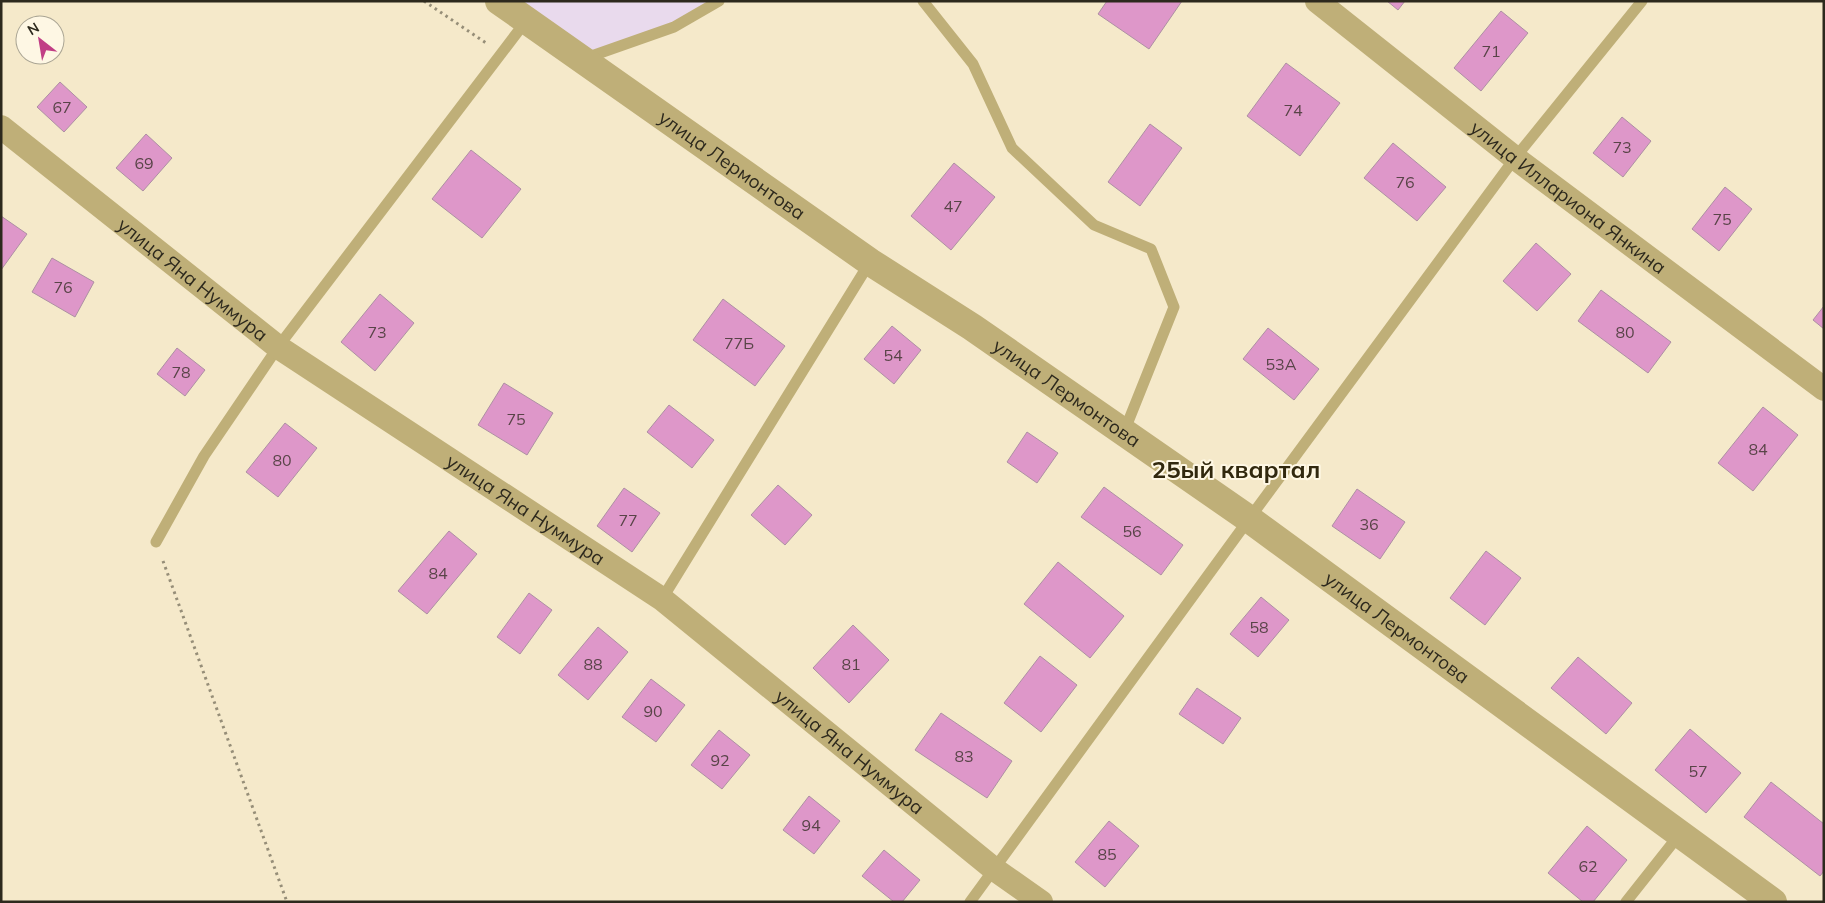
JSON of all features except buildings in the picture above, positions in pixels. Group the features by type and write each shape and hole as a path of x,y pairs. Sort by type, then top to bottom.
{"street":[{"name":"улица Лермонтова","path":"499,1 870,262 972,327 1249,519 1773,902"},
{"name":"улица Иллариона Янкина","path":"1317,1 1514,158 1824,389"},
{"name":"улица Яна Нуммура","path":"1,127 278,347 662,599 994,869 1041,902"}],"lane":[{"path":"581,60 674,27 719,1"},
{"path":"923,1 972,64 1012,148 1094,225 1151,249 1174,306 1124,432"},
{"path":"970,902 1514,158 1642,1"},
{"path":"156,542 204,456 278,347 526,21"},
{"path":"662,599 870,262"},
{"path":"1626,902 1679,835"}],"path":[{"path":"424,1 502,53"},
{"path":"156,542 287,902"}],"shaded area":[{"path":"499,1 719,1 674,27 581,60"}],"district":[{"name":"25ый квартал","path":"1236,469"}]}
